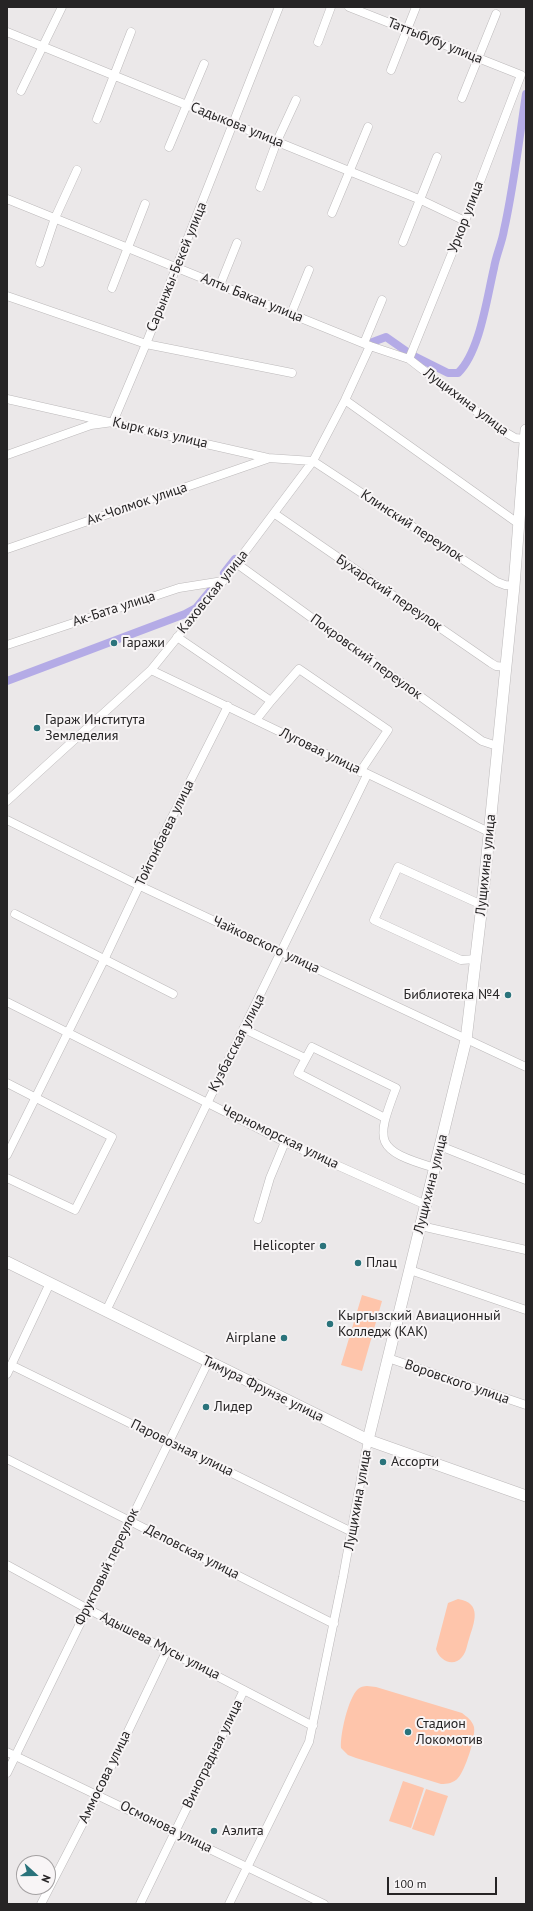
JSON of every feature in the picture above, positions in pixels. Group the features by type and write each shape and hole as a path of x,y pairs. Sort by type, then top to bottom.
{"street":[{"path":"22,91 62,7"},
{"name":"Сарынжы-Бекей улица","path":"113,422 146,344 234,124 279,7"},
{"path":"318,42 331,7"},
{"name":"Таттыбубу улица","path":"349,7 520,75"},
{"path":"391,70 416,7"},
{"path":"462,98 496,14"},
{"name":"Садыкова улица","path":"7,32 349,170 421,200 465,221"},
{"path":"97,119 131,32"},
{"path":"169,147 204,64"},
{"name":"Уркор улица","path":"409,359 465,221 520,75"},
{"path":"260,187 277,141 296,100"},
{"path":"332,213 368,127"},
{"path":"403,242 437,157"},
{"path":"40,263 55,218 77,170"},
{"name":"Алты Бакан улица","path":"7,199 291,314 409,359"},
{"path":"112,288 145,204"},
{"path":"220,285 237,243"},
{"path":"291,314 309,270"},
{"path":"7,296 146,344 292,374"},
{"name":"Каховская улица","path":"7,801 151,670 224,581 236,563 275,514 313,461 345,400 367,344 382,300"},
{"name":"Лущихина улица","path":"228,1904 309,1742 352,1532 368,1440 466,1040 476,960 520,524 525,435 515,438 498,428 409,359"},
{"name":"Кырк кыз улица","path":"7,399 268,458 313,461"},
{"path":"345,400 520,524"},
{"path":"7,455 91,425 113,422"},
{"name":"Ак-Чолмок улица","path":"7,549 268,458"},
{"name":"Клинский переулок","path":"313,461 497,582 514,586"},
{"name":"Бухарский переулок","path":"275,514 491,663 496,666 505,667"},
{"name":"Покровский переулок","path":"236,563 482,741 497,746"},
{"name":"Ак-Бата улица","path":"7,644 179,588 224,581"},
{"path":"177,637 271,701 256,720"},
{"name":"Кузбасская улица","path":"106,1311 207,1102 282,952 364,773 388,730 299,669 271,701"},
{"name":"Луговая улица","path":"151,670 489,832"},
{"name":"Тойгонбаева улица","path":"7,1155 104,960 170,821 228,706"},
{"name":"Чайковского улица","path":"7,820 140,886 526,1067"},
{"path":"476,960 461,960 374,920 398,867 482,905"},
{"path":"15,914 173,994"},
{"name":"Черноморская улица","path":"7,1002 285,1142 426,1205"},
{"path":"244,1029 305,1058"},
{"path":"385,1118 298,1074 312,1047 396,1088 385,1118 383,1138 387,1146 406,1158 435,1168"},
{"path":"7,1084 112,1138 75,1210 7,1178"},
{"path":"258,1219 270,1178 285,1142"},
{"path":"440,1146 526,1180"},
{"path":"421,1226 526,1250"},
{"name":"Тимура Фрунзе улица","path":"7,1262 368,1440 526,1496"},
{"path":"410,1270 526,1310"},
{"path":"7,1374 50,1283"},
{"name":"Воровского улица","path":"388,1358 526,1405"},
{"name":"Фруктовый переулок","path":"7,1773 86,1608 208,1362"},
{"name":"Паровозная улица","path":"12,1365 352,1532"},
{"name":"Деповская улица","path":"7,1459 334,1624"},
{"name":"Адышева Мусы улица","path":"8,1568 313,1726"},
{"name":"Аммосова улица","path":"41,1904 98,1794 167,1650"},
{"name":"Виноградная улица","path":"140,1904 244,1690"},
{"name":"Осмонова улица","path":"7,1752 98,1794 323,1904"}],"shaded area":[{"path":"362,1295 382,1301 362,1371 341,1365"},
{"path":"458,1599 466,1601 471,1605 475,1614 473,1627 462,1657 455,1662 451,1662 443,1659 436,1649 448,1603"},
{"name":"Стадион Локомотив","path":"367,1686 376,1687 462,1713 472,1722 474,1732 472,1746 461,1774 456,1780 450,1783 441,1784 356,1758 348,1755 341,1748 343,1726 351,1700 358,1689"},
{"path":"403,1781 424,1788 411,1828 389,1821"},
{"path":"426,1789 448,1796 434,1836 412,1829"}],"waterway":[{"path":"414,356 448,373 458,373 466,364 472,352 482,324 495,263 508,213 526,94"},
{"path":"370,343 386,337 406,351"},
{"path":"224,573 235,559"},
{"path":"7,681 185,614 196,608 210,591"}],"place":[{"name":"Гаражи","path":"114,643"},
{"name":"Гараж Института Земледелия","path":"37,728"},
{"name":"Библиотека №4","path":"508,995"},
{"name":"Helicopter","path":"323,1246"},
{"name":"Плац","path":"358,1263"},
{"name":"Кыргызский Авиационный Колледж (КАК)","path":"330,1324"},
{"name":"Airplane","path":"284,1338"},
{"name":"Лидер","path":"206,1407"},
{"name":"Ассорти","path":"383,1462"},
{"name":"Стадион Локомотив","path":"408,1732"},
{"name":"Аэлита","path":"214,1831"}]}
